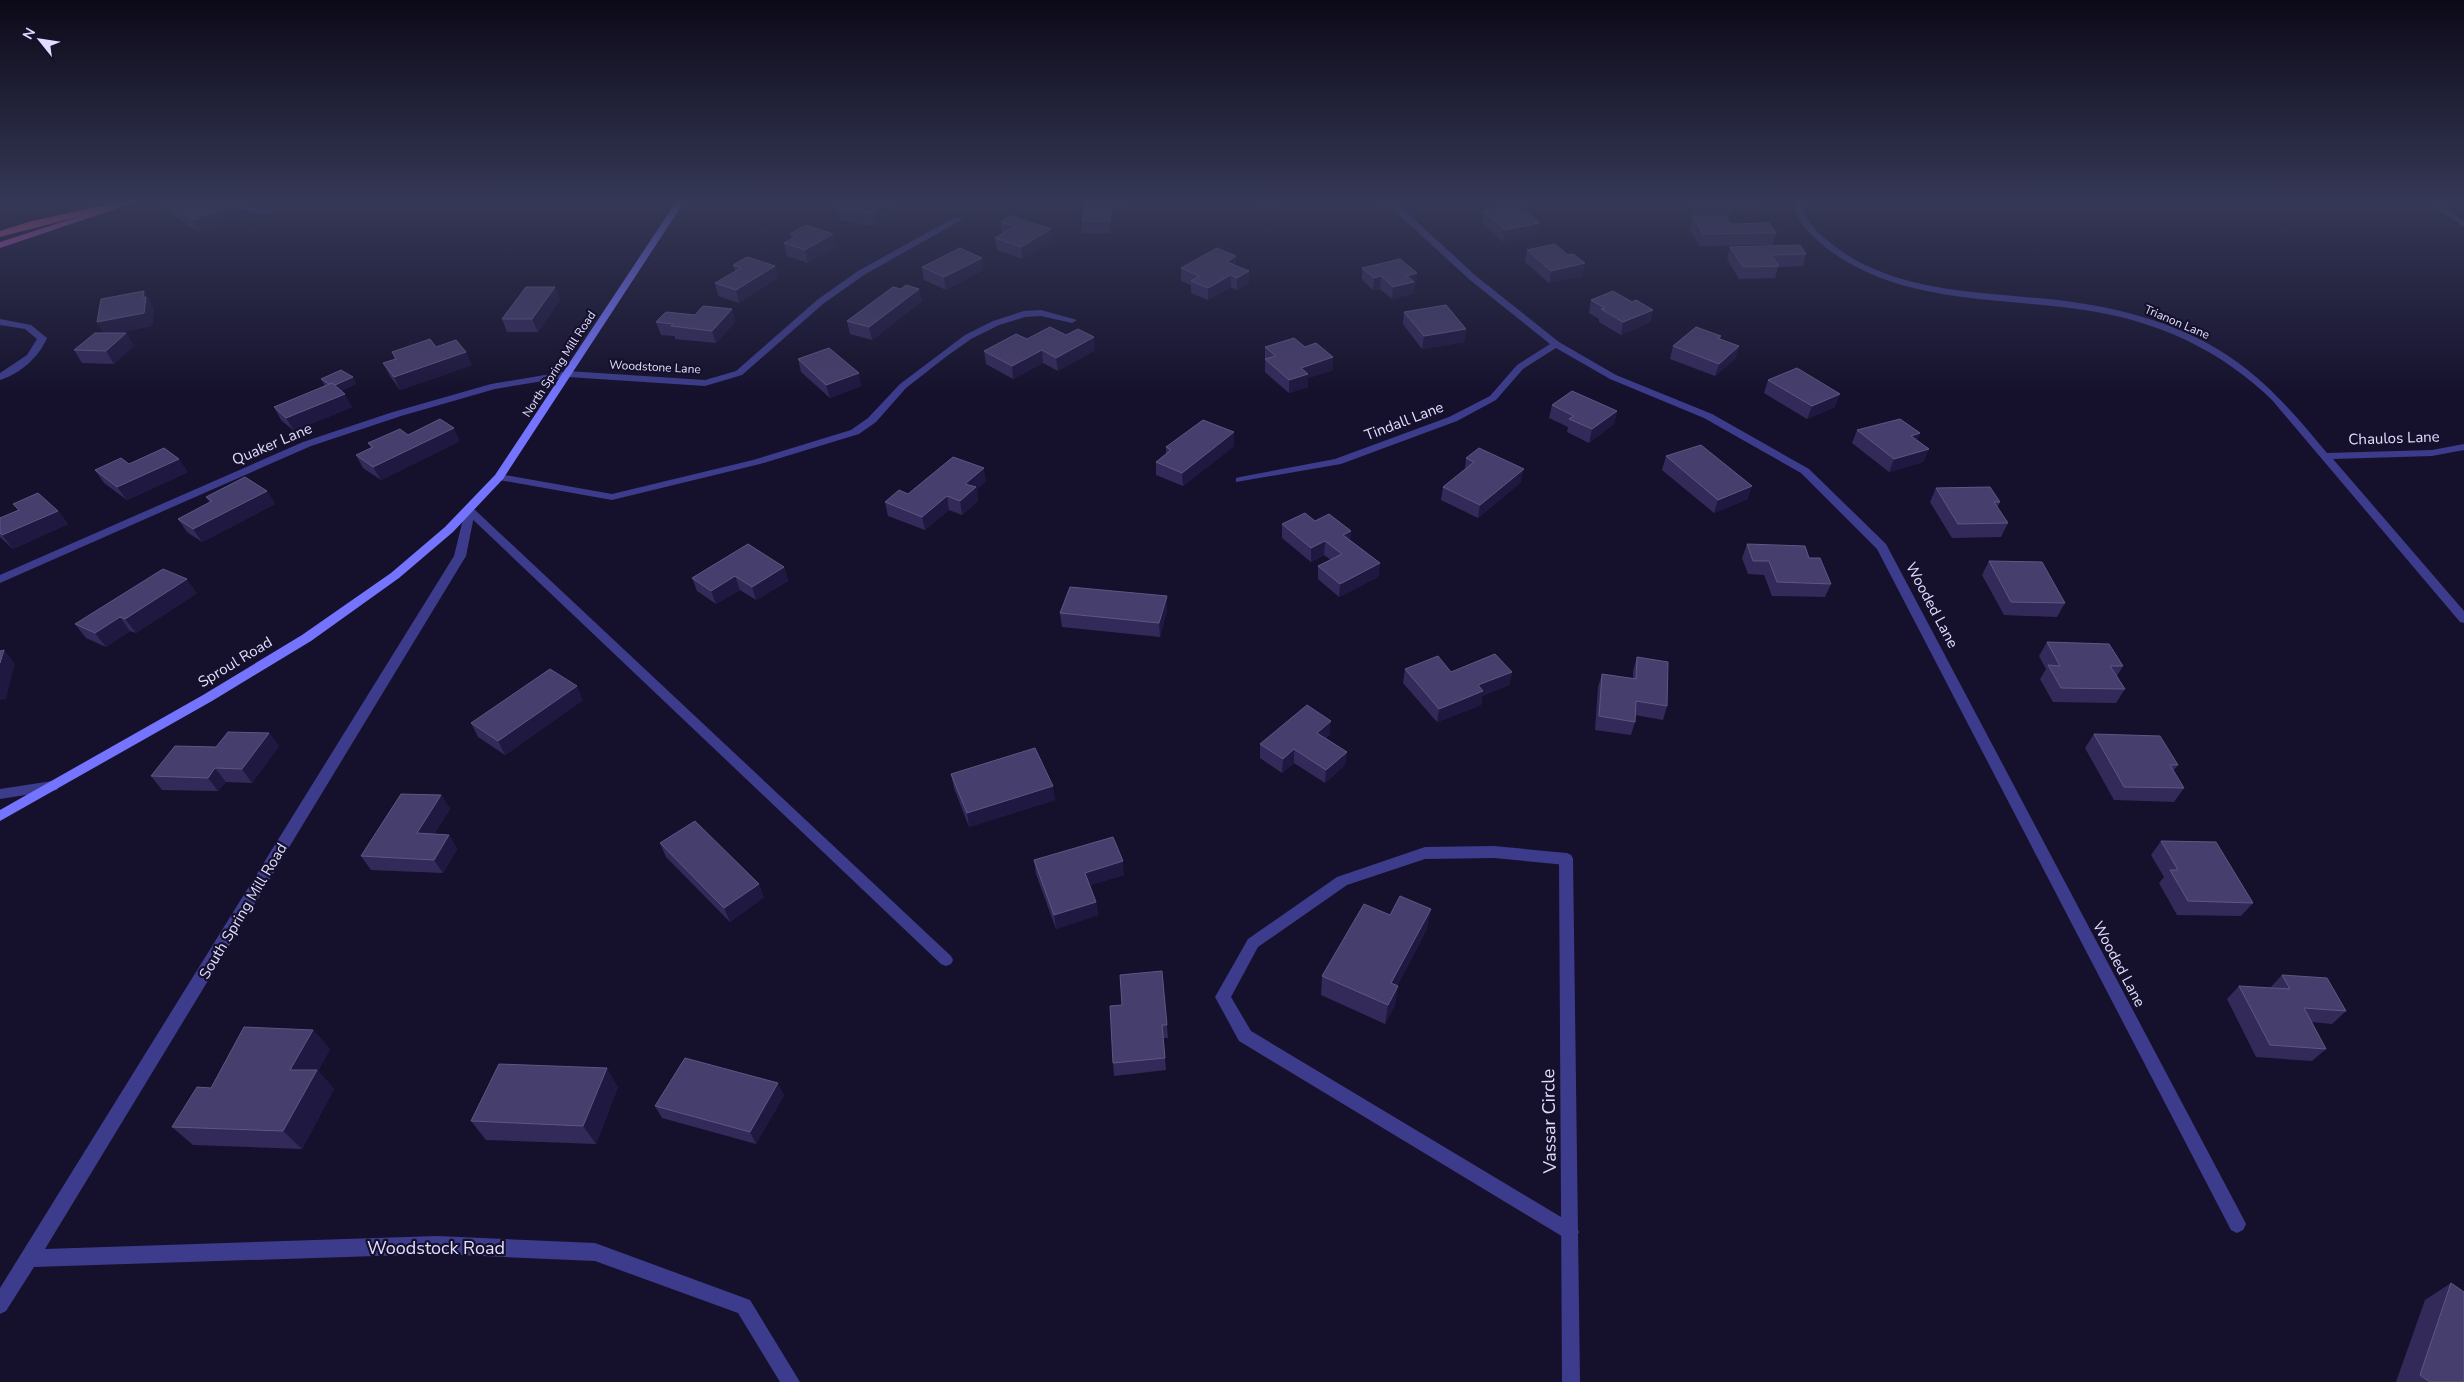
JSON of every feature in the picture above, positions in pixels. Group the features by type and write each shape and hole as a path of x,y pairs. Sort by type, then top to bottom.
{"main road":[{"name":"North Spring Mill Road","path":"470,511 499,477 638,266"},
{"name":"Sproul Road","path":"0,816 222,690 334,621 418,558 470,511"}],"street":[{"name":"Woodstone Lane","path":"568,374 705,383 739,373 820,302 873,266"},
{"name":"Wooded Lane","path":"1460,266 1556,344 1613,377 1708,416 1805,471 1882,546 2237,1224"},
{"name":"Trianon Lane","path":"1865,266 1889,276 1951,293 2057,302 2105,310 2137,318 2191,339 2242,369 2259,382 2464,619"},
{"path":"499,477 612,497 756,462 855,432 872,420 903,386 944,354 968,337 996,324 1024,314 1041,313 1072,320"},
{"path":"0,322 28,327 42,338 38,349 27,361 0,377"},
{"name":"Tindall Lane","path":"1240,480 1337,462 1453,419 1493,398 1520,367 1556,344"},
{"name":"Quaker Lane","path":"0,579 307,444 397,414 494,386 568,374"},
{"name":"Chaulos Lane","path":"2324,456 2412,454 2464,447"},
{"path":"470,511 946,960"},
{"name":"South Spring Mill Road","path":"0,1305 460,556 470,511"},
{"path":"0,794 52,786"},
{"name":"Vassar Circle","path":"1570,1232 1245,1036 1223,997 1253,943 1342,881 1425,853 1494,852 1566,859 1570,1232 1571,1382"},
{"name":"Woodstock Road","path":"30,1258 437,1245 595,1252 744,1306 791,1382"}],"building":[{"path":"737,266 774,266 736,290 715,283 741,268"},
{"path":"923,266 965,266 944,277"},
{"path":"1238,266 1249,271 1237,278 1231,275 1208,288 1191,281 1199,276 1181,268"},
{"path":"1409,266 1417,273 1407,276 1414,282 1393,287 1381,276 1374,278 1362,268"},
{"path":"1546,266 1570,266 1551,271"},
{"path":"906,285 919,289 869,327 847,321 893,287 901,289"},
{"path":"526,287 555,287 532,319 502,319"},
{"path":"144,291 143,297 146,297 144,313 97,322 101,299"},
{"path":"1613,291 1632,302 1636,300 1653,310 1623,322 1601,309 1605,308 1591,300"},
{"path":"1446,305 1466,329 1424,336 1404,312"},
{"path":"703,306 732,309 712,331 671,326 673,324 656,322 666,312 695,315"},
{"path":"1050,327 1066,335 1078,329 1094,337 1056,358 1042,350 1012,366 984,351 1016,334 1027,339"},
{"path":"1696,327 1721,336 1717,338 1739,346 1719,364 1673,346"},
{"path":"95,333 126,333 106,351 74,350"},
{"path":"1294,338 1305,347 1316,343 1333,357 1301,368 1308,374 1289,380 1265,359 1276,356 1265,347"},
{"path":"430,339 436,347 456,340 466,352 394,377 383,363 396,359 392,352"},
{"path":"829,348 859,373 826,385 798,359"},
{"path":"1797,368 1840,394 1812,406 1768,380"},
{"path":"341,370 353,377 335,385 321,379"},
{"path":"332,383 345,394 286,418 274,407"},
{"path":"1572,391 1617,411 1592,429 1569,419 1574,416 1552,405"},
{"path":"440,419 454,428 373,467 356,455 373,447 368,443 400,429 408,435"},
{"path":"1900,419 1920,433 1911,436 1929,449 1894,459 1857,430"},
{"path":"1203,420 1234,432 1182,473 1156,462 1171,450 1166,447"},
{"path":"1701,445 1752,486 1718,500 1666,456"},
{"path":"164,448 179,459 117,487 95,470 121,458 129,464"},
{"path":"1479,448 1524,469 1480,505 1443,487 1474,462 1466,458"},
{"path":"953,457 984,468 965,484 976,487 960,501 947,496 922,517 885,502 899,490 908,494"},
{"path":"245,477 267,491 193,529 178,519 212,501 206,497"},
{"path":"1990,487 2000,502 1994,502 2008,523 1958,524 1936,488"},
{"path":"38,493 58,511 2,535 0,533 0,518 19,510 13,504"},
{"path":"1305,513 1315,521 1329,514 1351,531 1343,535 1380,563 1340,584 1318,566 1342,554 1325,541 1311,548 1282,524"},
{"path":"748,544 784,567 752,587 735,576 711,591 692,578"},
{"path":"1747,544 1805,546 1809,558 1820,558 1831,584 1777,582 1769,561 1753,561"},
{"path":"1989,561 2042,562 2065,603 2011,602"},
{"path":"163,569 187,579 125,619 120,617 95,633 75,624"},
{"path":"1070,587 1167,596 1159,623 1060,613"},
{"path":"2047,642 2109,644 2123,666 2110,666 2125,689 2061,688 2048,665 2060,666"},
{"path":"4,650 0,663 0,651"},
{"path":"1495,654 1512,672 1478,685 1483,691 1439,709 1405,669 1438,656 1451,672"},
{"path":"1637,657 1668,662 1667,706 1636,701 1635,722 1599,716 1602,674 1636,679"},
{"path":"550,669 577,686 498,741 471,723"},
{"path":"1307,705 1331,721 1317,733 1347,752 1326,770 1294,749 1283,759 1260,744"},
{"path":"228,732 269,733 242,769 215,768 208,778 151,776 175,746 216,747"},
{"path":"2094,734 2160,736 2178,765 2170,765 2184,788 2124,787"},
{"path":"1035,748 1053,786 967,813 951,774"},
{"path":"401,794 441,795 417,833 449,835 434,860 361,856"},
{"path":"695,821 759,884 724,908 660,843"},
{"path":"1113,837 1123,861 1085,873 1096,902 1054,915 1034,860"},
{"path":"2161,841 2216,842 2253,903 2188,901 2170,870 2178,870"},
{"path":"1400,896 1431,909 1391,983 1398,986 1388,1005 1322,976 1364,904 1390,915"},
{"path":"1162,971 1167,1025 1162,1025 1165,1058 1113,1063 1110,1006 1122,1005 1120,975"},
{"path":"2282,975 2327,978 2346,1011 2304,1008 2326,1049 2270,1045 2239,986 2290,989"},
{"path":"244,1027 313,1030 290,1070 317,1070 283,1131 172,1127 197,1087 211,1088"},
{"path":"685,1058 778,1083 750,1132 655,1106"},
{"path":"499,1064 607,1068 583,1126 471,1121"},
{"path":"2451,1283 2464,1292 2464,1382 2430,1382 2420,1375"}]}
